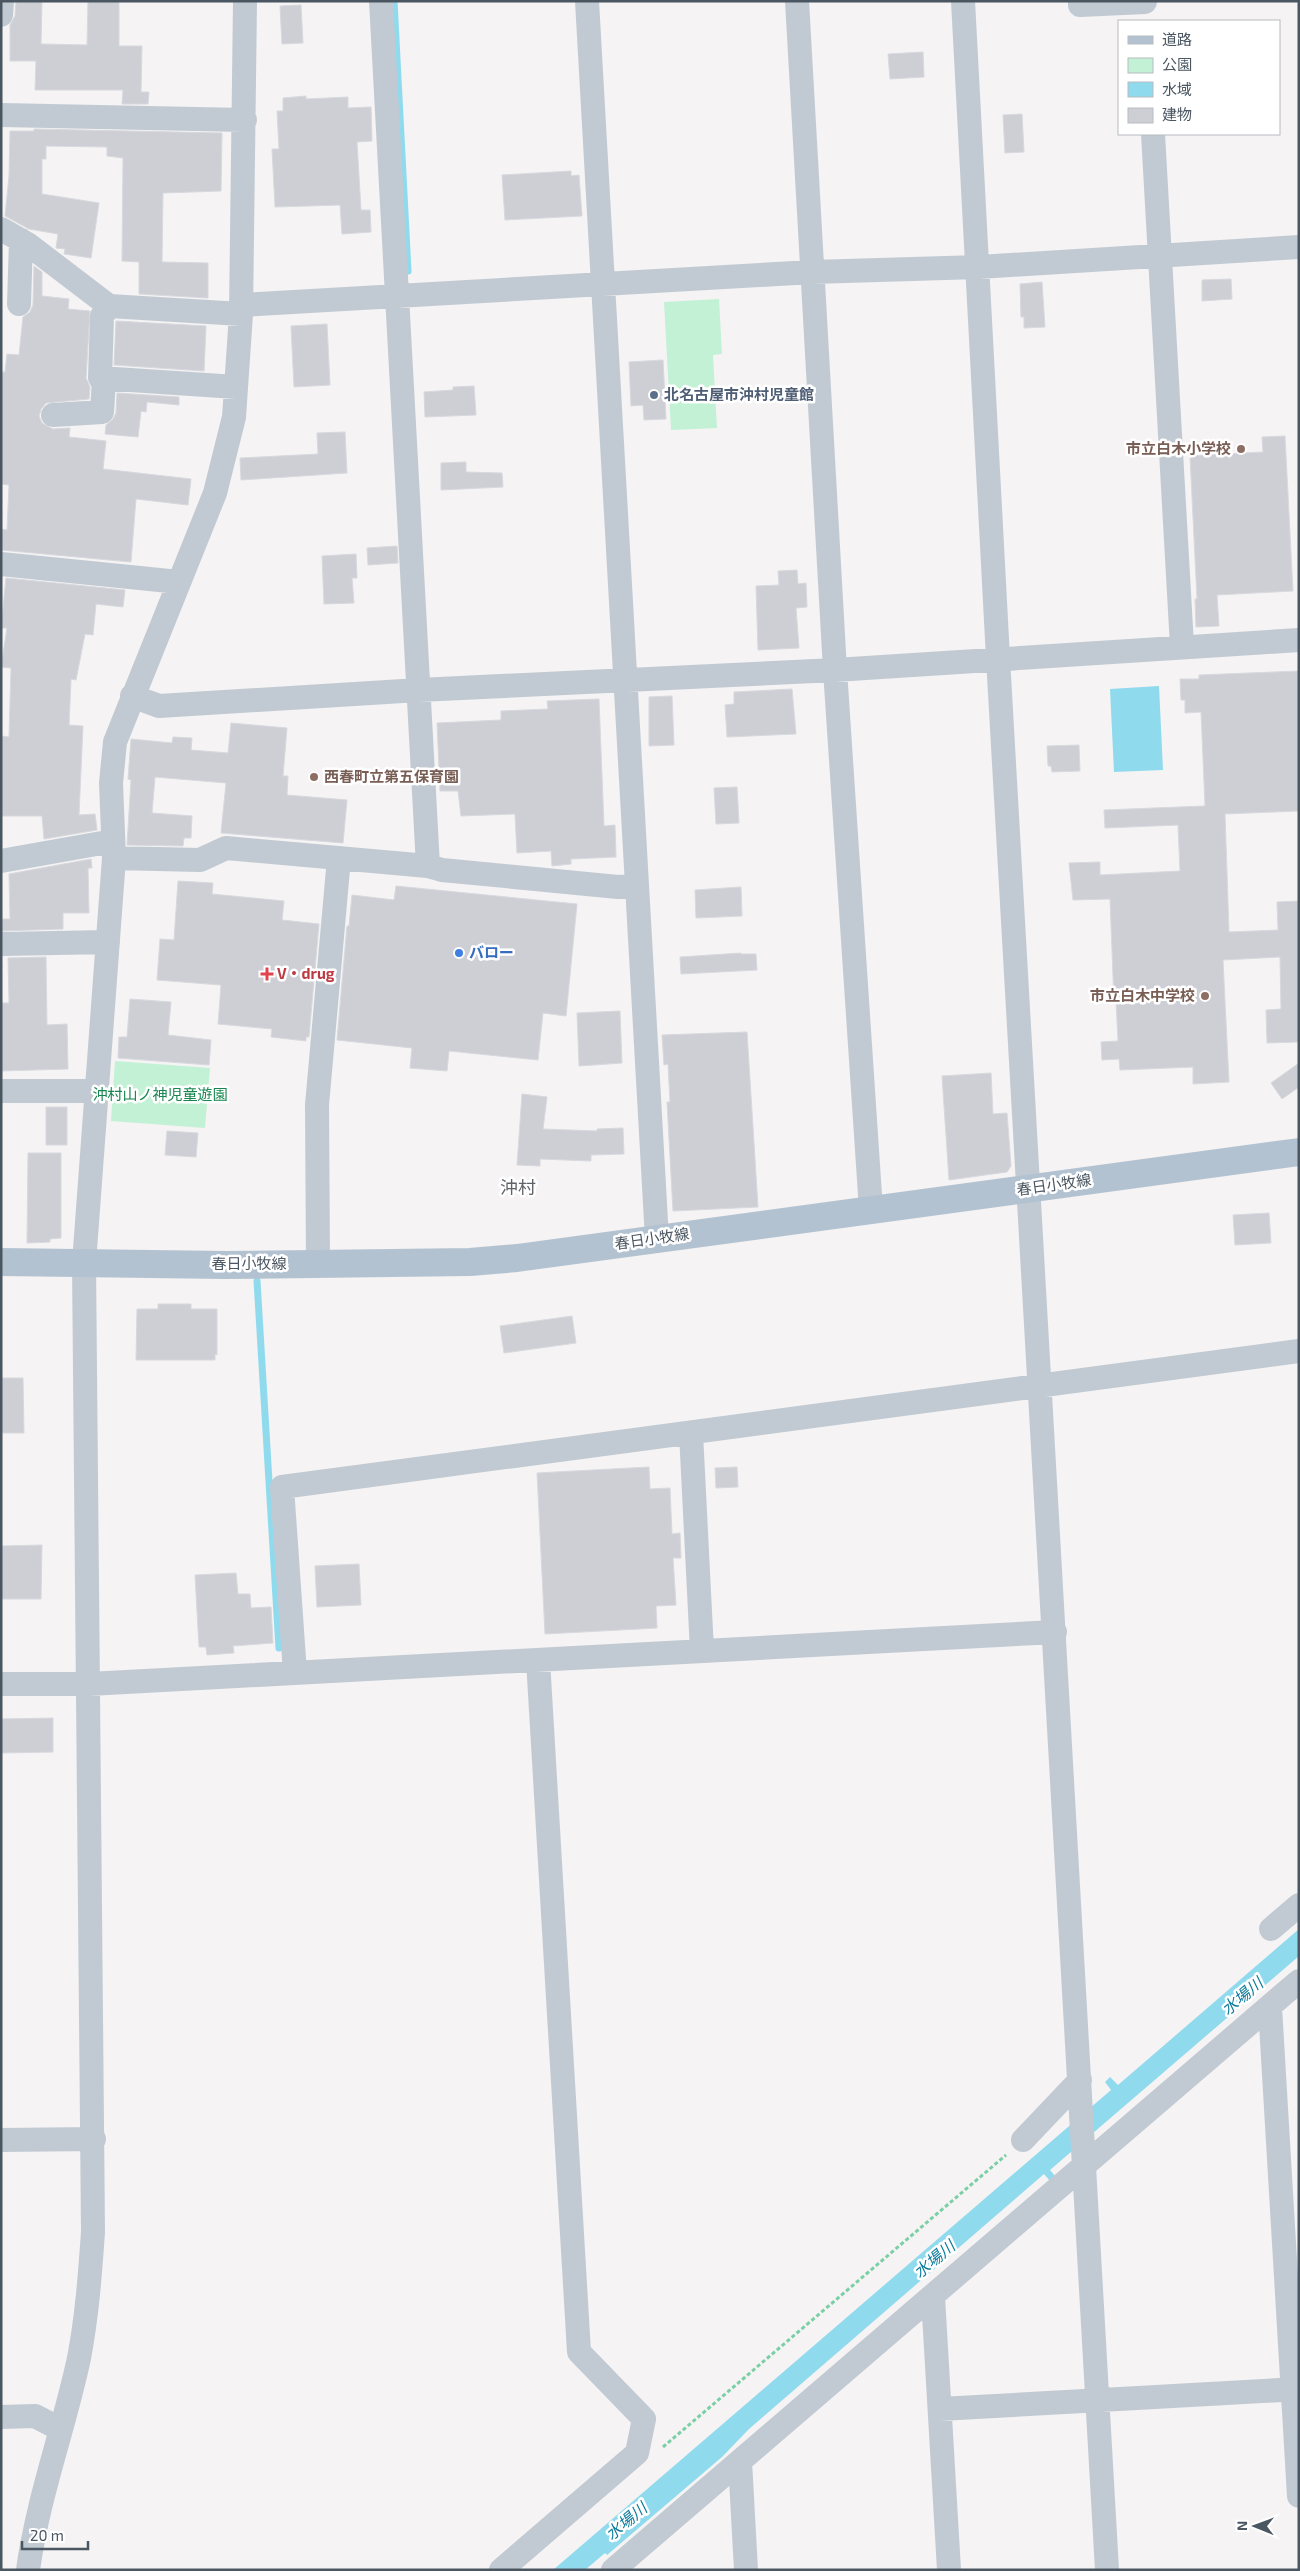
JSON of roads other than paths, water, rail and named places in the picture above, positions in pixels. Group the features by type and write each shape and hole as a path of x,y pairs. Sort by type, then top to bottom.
{"main road":[{"name":"春日小牧線","path":"1,1262 318,1264 470,1262 516,1258 1299,1152"}],"street":[{"path":"1,15 2,1"},
{"path":"28,2570 34,2526 78,2359 87,2309 93,2232 94,2139 84,1263 114,849 111,783 115,742 215,494 234,417 241,310 245,120 245,1"},
{"path":"381,1 428,866"},
{"path":"587,1 657,1239"},
{"path":"796,1 835,670 871,1210"},
{"path":"964,1 980,267 998,658 1108,2570"},
{"path":"1080,1 1080,5 1146,8"},
{"path":"1,115 245,120"},
{"path":"1153,135 1182,646"},
{"path":"11,234 109,306 241,310 397,296 604,283 812,272 980,267 1299,247"},
{"path":"11,234 19,304"},
{"path":"109,306 102,316 100,378 236,387"},
{"path":"53,414 102,412 104,379"},
{"path":"1,564 180,582"},
{"path":"132,696 159,706 418,690 835,670 1182,646 1299,640"},
{"path":"1,861 114,849 200,860 226,848 428,866 451,871 618,887 636,886"},
{"path":"318,1264 317,1105 340,858"},
{"path":"3,944 108,942"},
{"path":"1,1091 97,1091"},
{"path":"295,1673 282,1487 1299,1351"},
{"path":"691,1433 702,1651"},
{"path":"1,1684 89,1684 1055,1632"},
{"path":"500,2570 637,2453 644,2418 580,2352 538,1660"},
{"path":"1271,1929 1299,1905"},
{"path":"614,2570 910,2314 933,2298 1083,2161 1299,1981"},
{"path":"1270,2006 1296,2389 1299,2496"},
{"path":"1023,2140 1081,2084"},
{"path":"1,2140 94,2139"},
{"path":"933,2298 949,2570"},
{"path":"940,2409 1296,2389"},
{"path":"1,2417 35,2416 60,2429"},
{"path":"740,2461 746,2570"}],"water":[{"path":"1159,686 1163,770 1114,772 1110,689"},
{"name":"水場川","path":"1299,1929 1299,1956 1050,2170 1055,2176 1050,2181 1044,2174 749,2429 722,2457 607,2555 605,2553 585,2570 553,2570 1111,2090 1105,2082 1110,2077 1118,2085"}],"waterway":[{"path":"394,1 408,271"},
{"path":"257,1281 279,1648"}],"place":[{"name":"北名古屋市沖村児童館","path":"654,395"},
{"name":"市立白木小学校","path":"1241,449"},
{"name":"西春町立第五保育園","path":"314,777"},
{"name":"バロー","path":"459,953"},
{"name":"V・drug","path":"267,974"},
{"name":"市立白木中学校","path":"1205,996"}],"district":[{"name":"沖村","path":"518,1188"}],"park label":[{"name":"沖村山ノ神児童遊園","path":"160,1095"}]}
